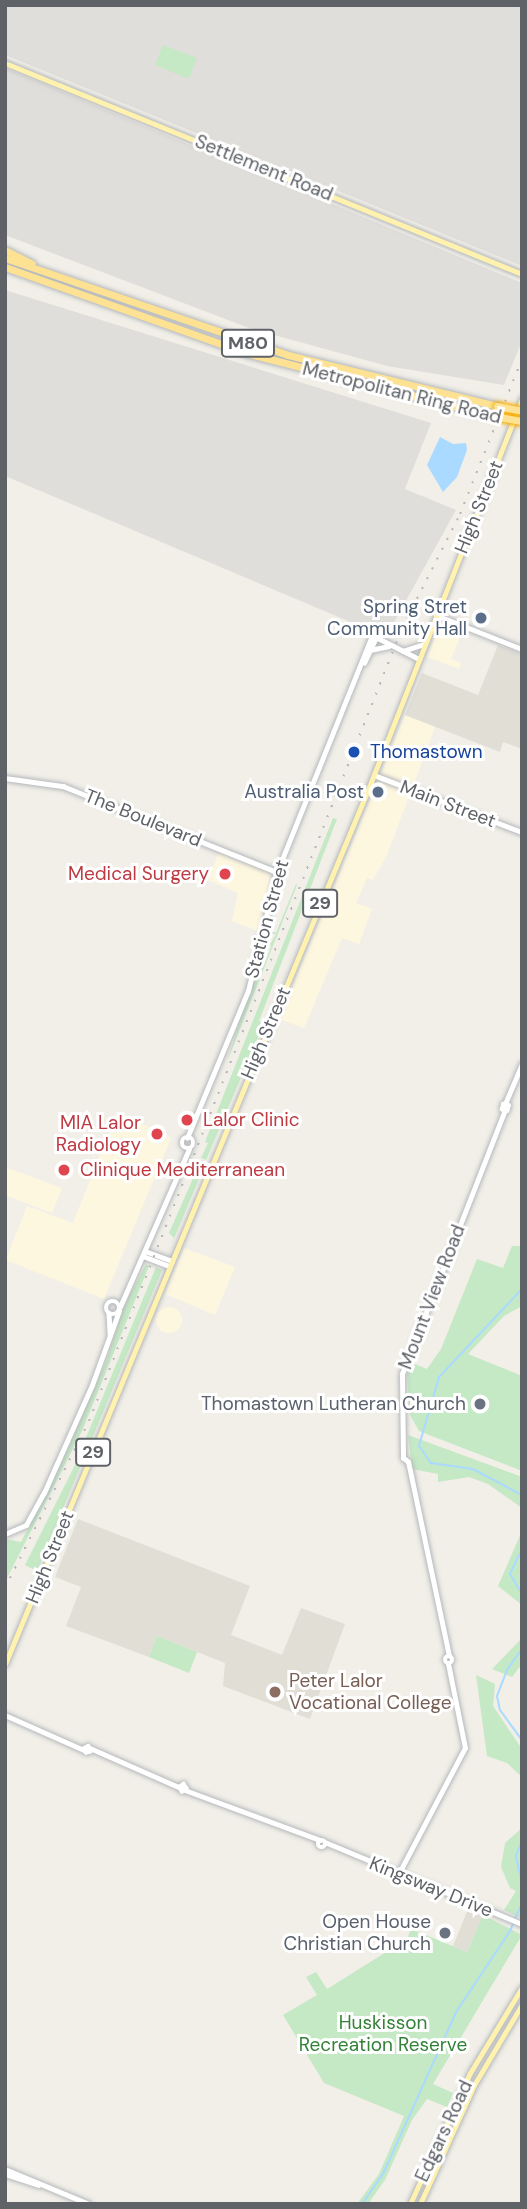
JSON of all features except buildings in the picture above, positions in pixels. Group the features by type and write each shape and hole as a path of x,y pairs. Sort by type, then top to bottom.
{"highway":[{"path":"5,250 49,274"},
{"name":"Metropolitan Ring Road","path":"5,257 288,355 522,411"},
{"name":"Metropolitan Ring Road","path":"6,268 246,353 522,421"}],"main road":[{"name":"Settlement Road","path":"5,63 522,274"},
{"name":"High Street","path":"5,1664 374,775 522,399"},
{"name":"Edgars Road","path":"410,2204 470,2073 522,1987"},
{"name":"Edgars Road","path":"420,2204 474,2085 522,2004"},
{"path":"417,2189 425,2193"}],"street":[{"path":"436,615 522,649"},
{"path":"375,635 390,646 419,659"},
{"name":"Station Street","path":"358,672 370,651 375,635"},
{"name":"Station Street","path":"182,1146 194,1129 248,991 277,872 375,635"},
{"path":"402,651 425,643"},
{"path":"370,651 390,646"},
{"name":"Main Street","path":"374,775 522,832"},
{"name":"The Boulevard","path":"5,778 63,786 277,872"},
{"name":"Mount View Road","path":"398,1873 465,1748 408,1462 403,1458 402,1374 522,1064"},
{"name":"Station Street","path":"193,1142 194,1129"},
{"path":"5,1534 28,1523 68,1442 182,1158 193,1142 187,1138"},
{"path":"182,1158 182,1146 189,1149"},
{"path":"144,1253 170,1264"},
{"path":"110,1339 107,1304 129,1292"},
{"path":"116,1301 120,1309"},
{"path":"109,1313 120,1309"},
{"name":"Kingsway Drive","path":"5,1715 521,1924"},
{"path":"5,2172 89,2204"}],"shaded area":[{"path":"5,5 522,5 522,266 5,55"},
{"path":"5,68 522,283 522,341 504,385 387,366 249,328 5,235"},
{"path":"5,290 431,423 405,489 456,510 386,637 5,476"},
{"path":"441,622 463,631 451,659 461,663 459,669 427,657"},
{"path":"498,645 522,654 522,749 503,742 500,752 405,715 422,673 478,695"},
{"path":"405,715 435,727 387,855 373,880 367,878 356,903 372,909 359,944 342,938 304,1028 279,1019"},
{"path":"219,852 271,872 260,932 232,921 238,893 208,880"},
{"path":"117,1112 171,1138 104,1299 6,1260 27,1206 73,1223"},
{"path":"5,1167 62,1188 52,1213 5,1195"},
{"path":"184,1248 235,1267 215,1315 165,1294"},
{"path":"169,1307 178,1311 182,1320 178,1329 169,1333 160,1329 156,1320 160,1311"},
{"path":"78,1519 250,1586 231,1635 282,1655 301,1608 345,1624 310,1719 223,1686 225,1663 157,1636 149,1657 66,1626 81,1587 55,1577"},
{"path":"468,1909 483,1915 467,1952 453,1946"}],"green space":[{"path":"163,45 197,58 189,79 155,65"},
{"path":"333,818 337,819 259,1021 264,1023 206,1160 201,1158 208,1143 205,1142"},
{"path":"296,884 227,1062 259,957 265,962 271,947 270,943 262,944 263,938 271,943 276,934 264,934 267,921 267,930 276,933"},
{"path":"201,1160 206,1162 170,1248 174,1238 169,1233"},
{"path":"512,1246 522,1246 522,1306 504,1316 468,1354 522,1376 522,1471 419,1431 409,1413 407,1369 408,1361 427,1369 441,1349 477,1259 503,1268"},
{"path":"146,1264 149,1266 82,1431 5,1582 5,1539 21,1542 62,1462 106,1362 123,1308"},
{"path":"156,1267 162,1270 37,1571 25,1565 74,1467"},
{"path":"408,1435 522,1477 522,1508 488,1484 469,1477 438,1482 438,1474 412,1469"},
{"path":"522,1531 522,1605 498,1586"},
{"path":"157,1636 197,1652 189,1673 149,1657"},
{"path":"522,1638 522,1664 512,1677 492,1669"},
{"path":"476,1675 495,1684 493,1706 522,1749 522,1777 507,1763 487,1756"},
{"path":"522,1828 521,1918 504,1910 516,1891 510,1888 501,1867 505,1843"},
{"name":"Huskisson Recreation Reserve","path":"483,1915 522,1935 433,2084 453,2093 447,2107 427,2099 412,2120 385,2180 368,2204 357,2204 379,2174 404,2116 324,2083 283,2015 317,1995 306,1977 316,1972 327,1989 407,1939 411,1929 467,1952"}],"water":[{"path":"440,437 453,444 466,443 467,450 457,477 443,492 427,465"}],"waterway":[{"path":"522,1289 439,1377 419,1446 431,1463 473,1469 522,1495"},
{"path":"522,1549 510,1574 522,1594"},
{"path":"522,1649 507,1670 497,1696 500,1710 522,1740"},
{"path":"522,1841 516,1856 522,1884"},
{"path":"362,2204 383,2174 456,2012 510,1931 522,1903"}],"railway":[{"path":"5,1588 89,1421 402,628 460,514 522,359"}],"place":[{"name":"Spring Stret Community Hall","path":"481,618"},
{"name":"Thomastown","path":"354,752"},
{"name":"Australia Post","path":"378,792"},
{"name":"Medical Surgery","path":"225,874"},
{"name":"Lalor Clinic","path":"187,1120"},
{"name":"MIA Lalor Radiology","path":"157,1134"},
{"name":"Clinique Mediterranean","path":"64,1170"},
{"name":"Thomastown Lutheran Church","path":"480,1404"},
{"name":"Peter Lalor Vocational College","path":"275,1692"},
{"name":"Open House Christian Church","path":"445,1933"}]}
